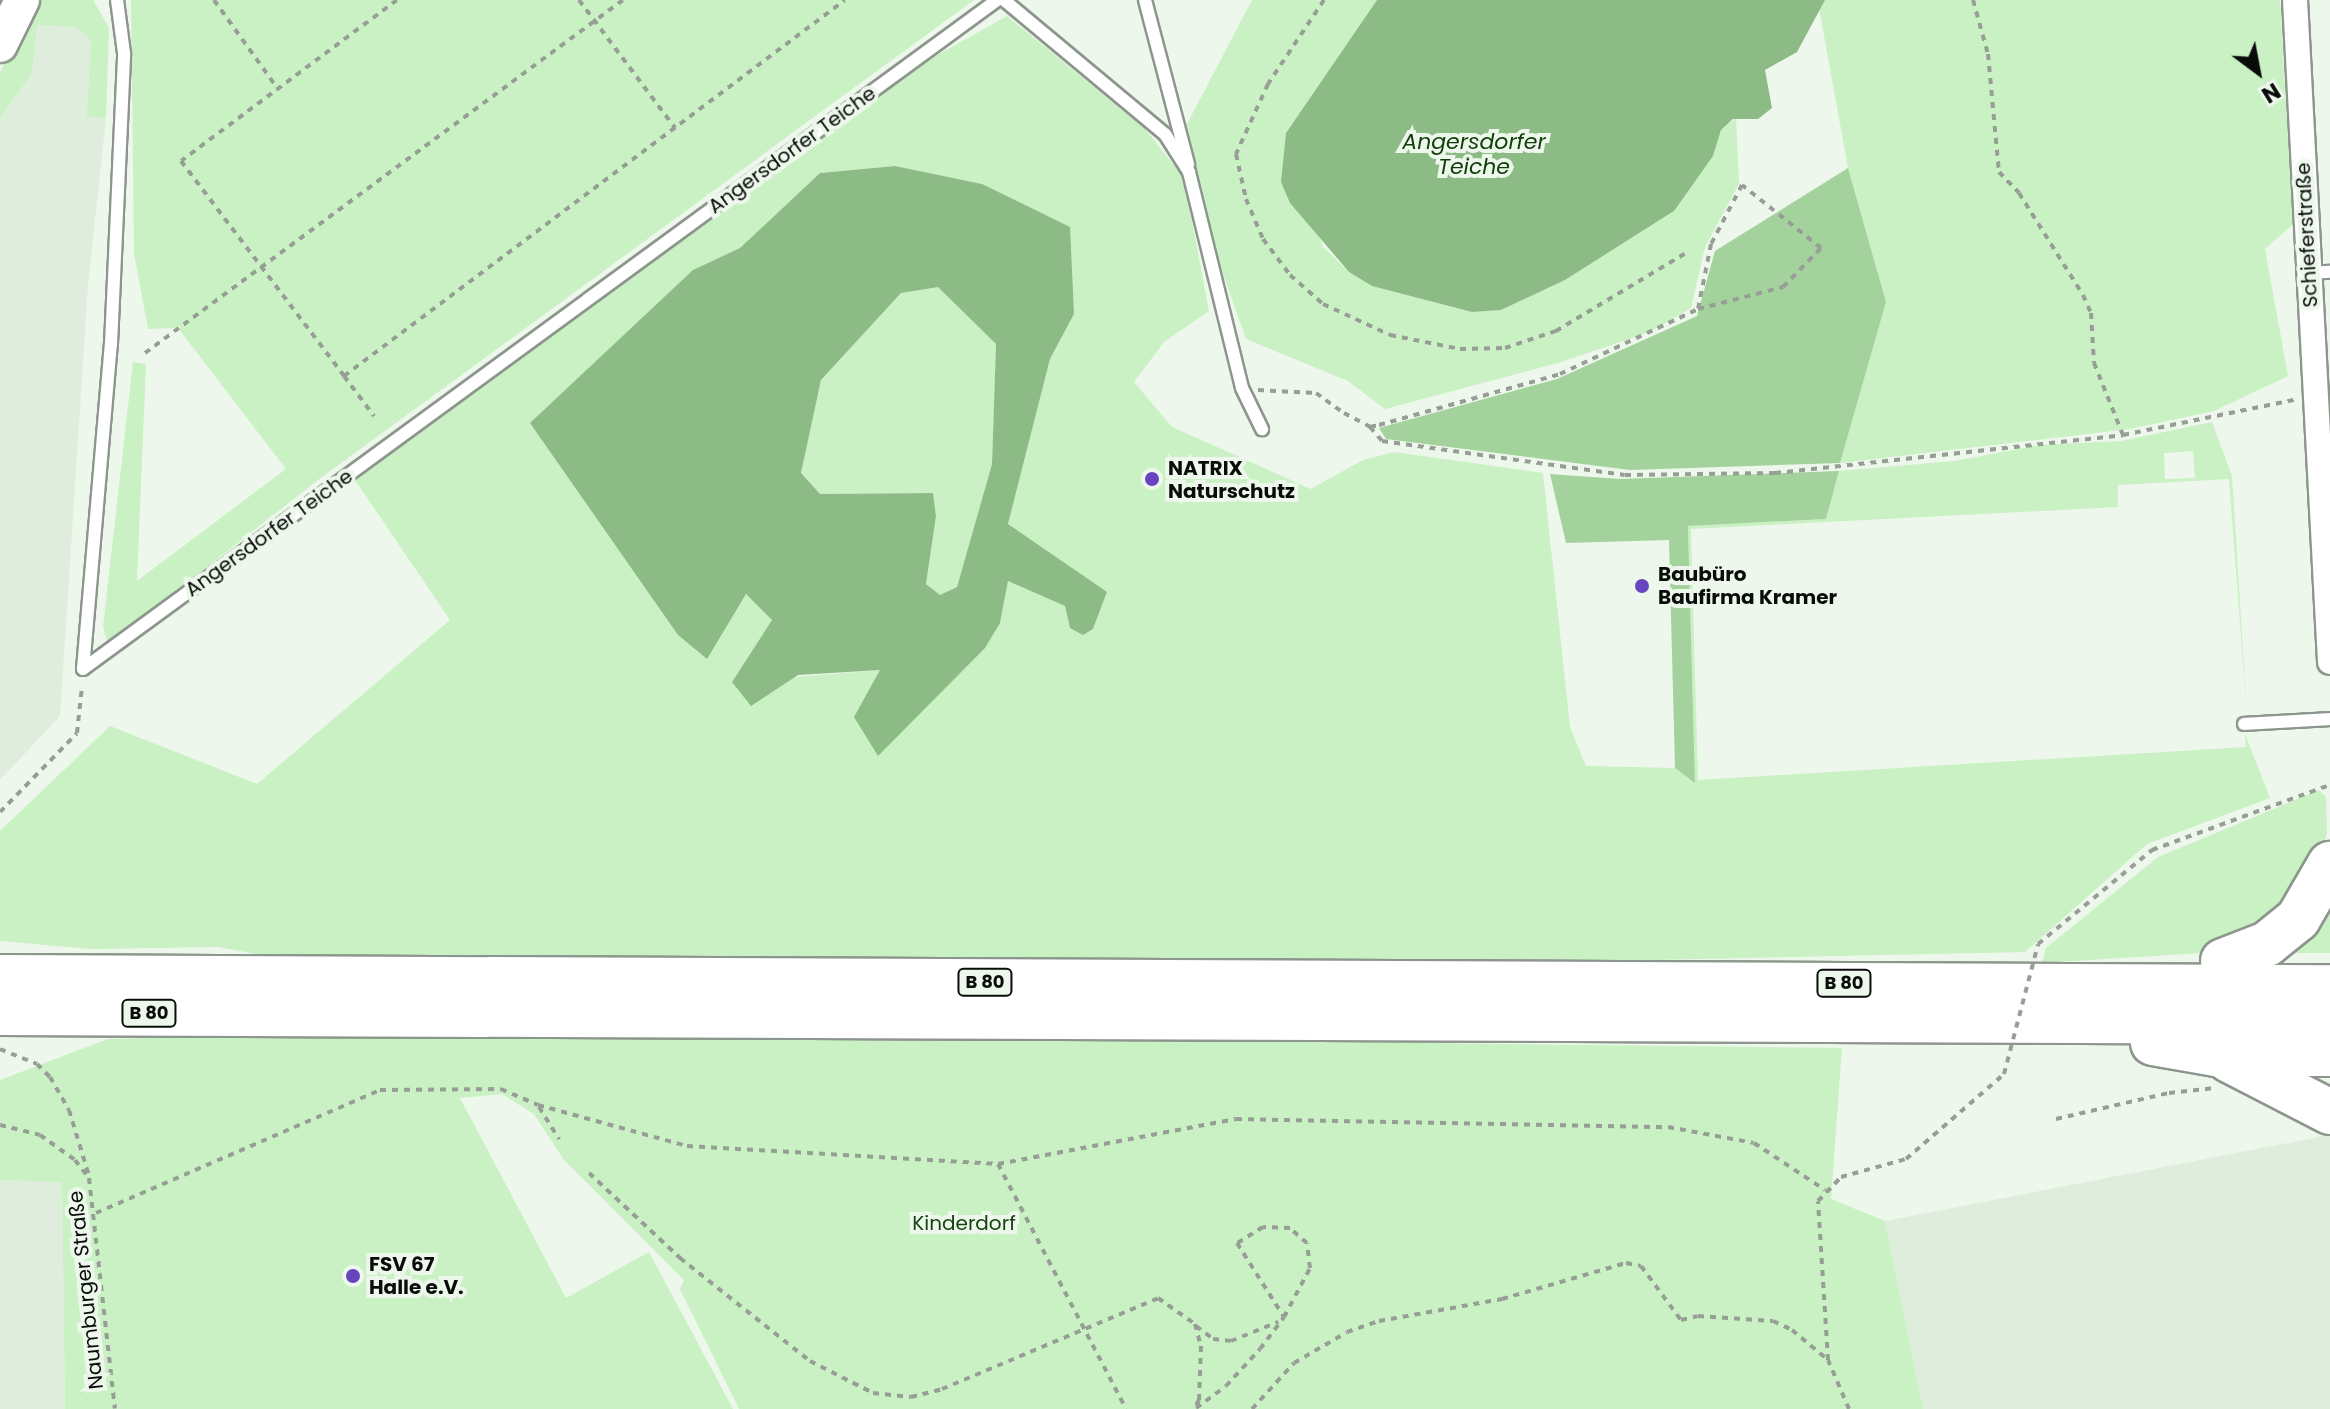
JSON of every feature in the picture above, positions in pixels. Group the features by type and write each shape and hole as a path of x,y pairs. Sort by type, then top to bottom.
{"highway":[{"path":"2223,961 2267,944 2298,919 2330,864"},
{"path":"2052,983 2223,961 2330,960"},
{"name":"B 80","path":"0,977 2052,983 2330,987"},
{"name":"B 80","path":"0,1013 2330,1022"},
{"path":"2000,1021 2222,1071 2330,1112"},
{"path":"2222,1071 2330,1054"}],"main road":[{"path":"0,45 22,0"}],"street":[{"name":"Schieferstraße","path":"2295,0 2319,273 2316,396 2327,519 2330,662"}],"lane":[{"path":"83,669 112,329 124,53 117,0"},
{"name":"Angersdorfer Teiche","path":"83,669 997,0"},
{"path":"1004,0 1165,134 1189,172"},
{"path":"1145,0 1180,121 1189,172 1244,392 1262,429"},
{"path":"2244,724 2330,719"}],"path":[{"path":"214,0 278,89"},
{"path":"374,416 181,161 397,0"},
{"path":"579,0 675,128"},
{"path":"145,353 623,0"},
{"path":"344,376 845,0"},
{"path":"1324,0 1268,84 1236,154 1246,199 1263,239 1290,275 1323,304 1390,335 1460,349 1505,348 1556,331 1689,251"},
{"path":"1973,0 1988,54 1999,172 2019,193 2083,295 2091,313 2094,363 2123,435"},
{"path":"1370,427 1560,374 1698,309 1793,282 1797,270 1821,248 1742,185 1711,244 1698,309"},
{"path":"1244,392 1316,393 1370,427 1382,441 1625,475 1775,473 2123,435 2316,396"},
{"path":"0,812 77,733 83,669"},
{"path":"1849,1409 1828,1360 1816,1209 1825,1190 1841,1177 1906,1159 2004,1074 2038,944 2152,850 2330,785"},
{"path":"0,1049 37,1064 50,1077 76,1127 89,1178"},
{"path":"2056,1119 2169,1093 2222,1071"},
{"path":"96,1213 380,1090 501,1089 538,1105 687,1146 998,1164 1236,1119 1520,1121 1611,1129 1668,1127 1754,1143 1825,1190"},
{"path":"538,1105 559,1139"},
{"name":"Naumburger Straße","path":"0,1125 40,1135 75,1160 89,1178 96,1213 115,1409"},
{"path":"998,1164 1086,1324 1126,1409"},
{"path":"589,1173 680,1258 810,1361 873,1393 922,1396 1086,1324 1158,1298 1213,1339 1231,1341 1267,1330 1284,1317"},
{"path":"1194,1409 1226,1386 1284,1317 1310,1268 1307,1243 1290,1228 1263,1227 1237,1243 1284,1317"},
{"path":"1252,1409 1294,1363 1347,1332 1379,1321 1502,1299 1626,1263 1641,1266 1681,1320 1698,1316 1773,1321 1792,1330 1828,1360"},
{"path":"1194,1409 1199,1400 1201,1346 1195,1324"}],"shaded area":[{"path":"36,25 77,27 91,42 88,117 106,118 88,285 60,716 0,780 0,119 32,73"},
{"path":"1848,168 1886,302 1840,463 1630,470 1386,439 1379,428 1557,379 1697,316 1715,251"},
{"path":"1839,471 1826,519 1688,526 1695,783 1675,768 1669,540 1566,543 1550,474 1620,479"},
{"path":"2330,1135 2330,1409 1923,1409 1885,1221"},
{"path":"0,1180 62,1181 65,1409 0,1409"}],"green space":[{"path":"40,0 93,0 109,28 106,118 87,117 91,42 77,27 37,25 32,73 0,119 0,72"},
{"path":"131,0 974,0 322,477 108,644 103,627 133,362 146,364 137,581 286,469 178,328 148,329 134,254"},
{"path":"1252,0 1377,0 1286,133 1323,247 1349,272 1372,286 1472,312 1501,310 1565,280 1668,215 1713,156 1721,130 1736,118 1739,184 1705,247 1691,308 1650,332 1558,363 1385,409 1348,381 1246,339 1211,240 1187,124"},
{"path":"1825,0 2280,0 2293,224 2265,249 2288,376 2214,411 2130,429 1840,463 1886,302 1848,168 1819,8"},
{"path":"1007,16 1145,129 1184,178 1209,311 1164,342 1134,382 1172,427 1311,489 1363,460 1394,452 1543,473 1570,727 1586,766 1675,768 1695,782 1688,526 1826,519 1839,471 1954,461 2041,445 2121,441 2212,422 2232,476 2247,714 2229,479 2118,485 2118,507 1691,529 1698,780 2246,747 2245,734 2270,798 2147,844 2025,952 1377,966 304,963 218,947 91,949 0,941 0,831 110,726 257,784 450,620 353,477 916,67","holes":["895,166 982,184 1074,314 1050,359 1008,524 1107,593 1093,629 1070,628 1065,606 1008,581 1000,623 881,670 732,682 772,620 746,594 706,658 678,635 610,536 693,270 740,248 820,173","2193,451 2195,478 2165,479 2164,453"]},
{"path":"938,286 996,344 992,464 957,587 940,595 926,584 936,516 933,493 820,494 801,473 821,380 901,293"},
{"path":"2319,790 2326,797 2327,833 2310,891 2217,952 2042,963 2046,948 2158,857"},
{"path":"2330,887 2330,953 2273,953"},
{"name":"Kinderdorf","path":"403,1031 1842,1048 1831,1199 1885,1221 1923,1409 739,1409 680,1289 684,1280 564,1160 534,1114 502,1094 460,1098 566,1298 649,1252 733,1409 65,1409 62,1182 0,1180 0,1080 108,1039"}],"water":[{"name":"Angersdorfer Teiche","path":"1377,0 1825,0 1797,52 1765,70 1772,108 1758,119 1733,119 1721,130 1713,156 1674,211 1565,280 1501,310 1472,312 1372,286 1349,272 1290,203 1281,182 1286,133"},
{"path":"895,166 982,184 1070,227 1074,314 1050,359 1008,524 1107,592 1093,629 1083,635 1070,628 1065,606 1008,581 1000,623 985,648 878,756 854,717 880,670 798,675 751,706 732,682 772,620 746,594 707,659 678,635 530,423 693,270 740,248 820,173","holes":["938,287 996,344 992,464 957,587 940,595 926,584 936,516 933,493 820,494 801,473 821,380 901,293"]}],"place":[{"name":"NATRIX Naturschutz","path":"1152,479"},
{"name":"Baubüro Baufirma Kramer","path":"1642,586"},
{"name":"FSV 67 Halle e.V.","path":"353,1276"}]}
